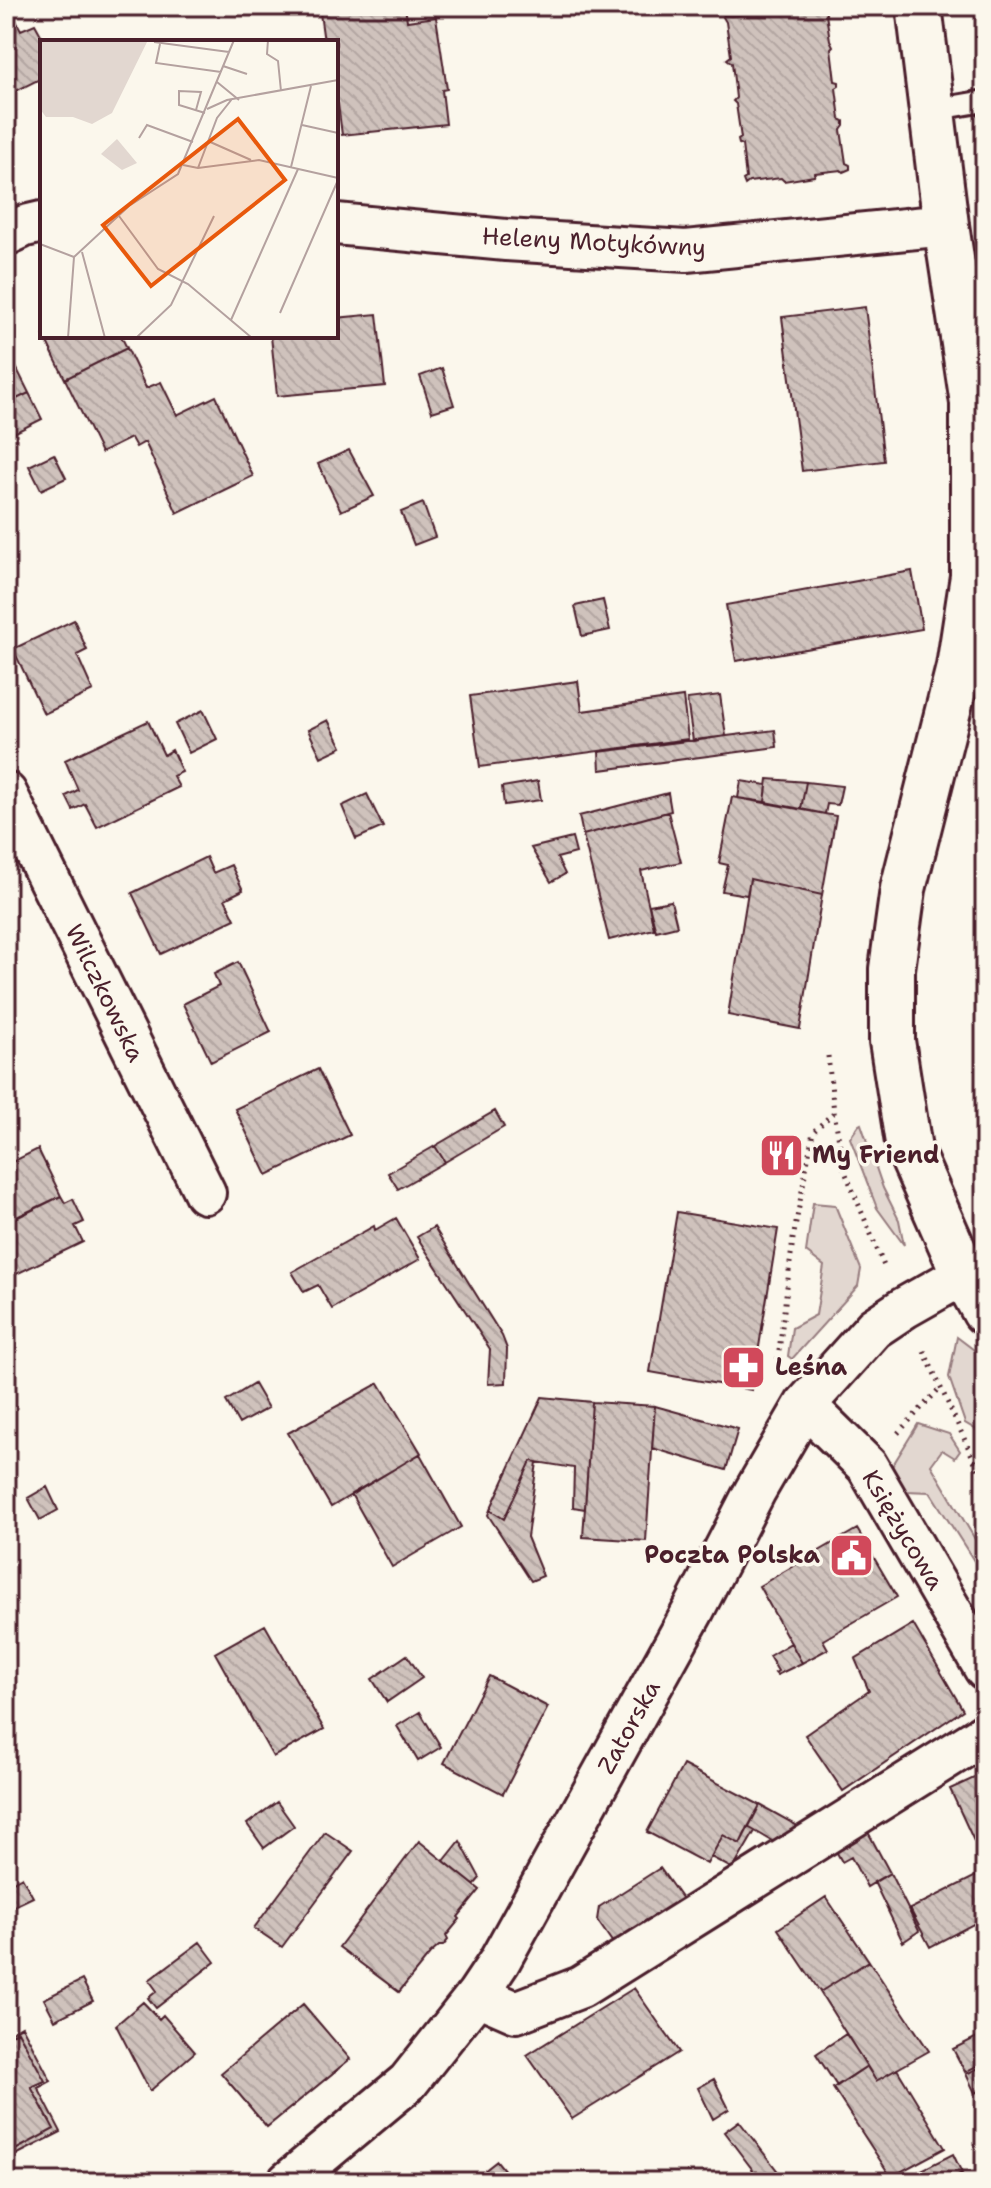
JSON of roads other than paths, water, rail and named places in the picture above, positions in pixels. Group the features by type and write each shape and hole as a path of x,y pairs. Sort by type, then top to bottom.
{"street":[{"path":"919,6 946,225 979,446 973,576 962,651 903,889 892,969 892,1041 909,1149 964,1274 985,1312"},
{"path":"6,235 40,222"},
{"name":"Heleny Motykówny","path":"338,224 506,240 686,251 946,225"},
{"name":"Wilczkowska","path":"6,793 205,1193"},
{"name":"Zatorska","path":"288,2182 408,2082 477,1995 514,1935 693,1611 755,1491 805,1405 874,1328 964,1274"},
{"name":"Księżycowa","path":"805,1405 867,1466 985,1669"},
{"path":"477,1995 516,2012 581,1987 985,1734"}],"lane":[{"path":"932,110 985,101"}],"place":[{"name":"My Friend","path":"781,1155"},
{"name":"Leśna","path":"744,1367"},
{"name":"Poczta Polska","path":"851,1555"}]}
